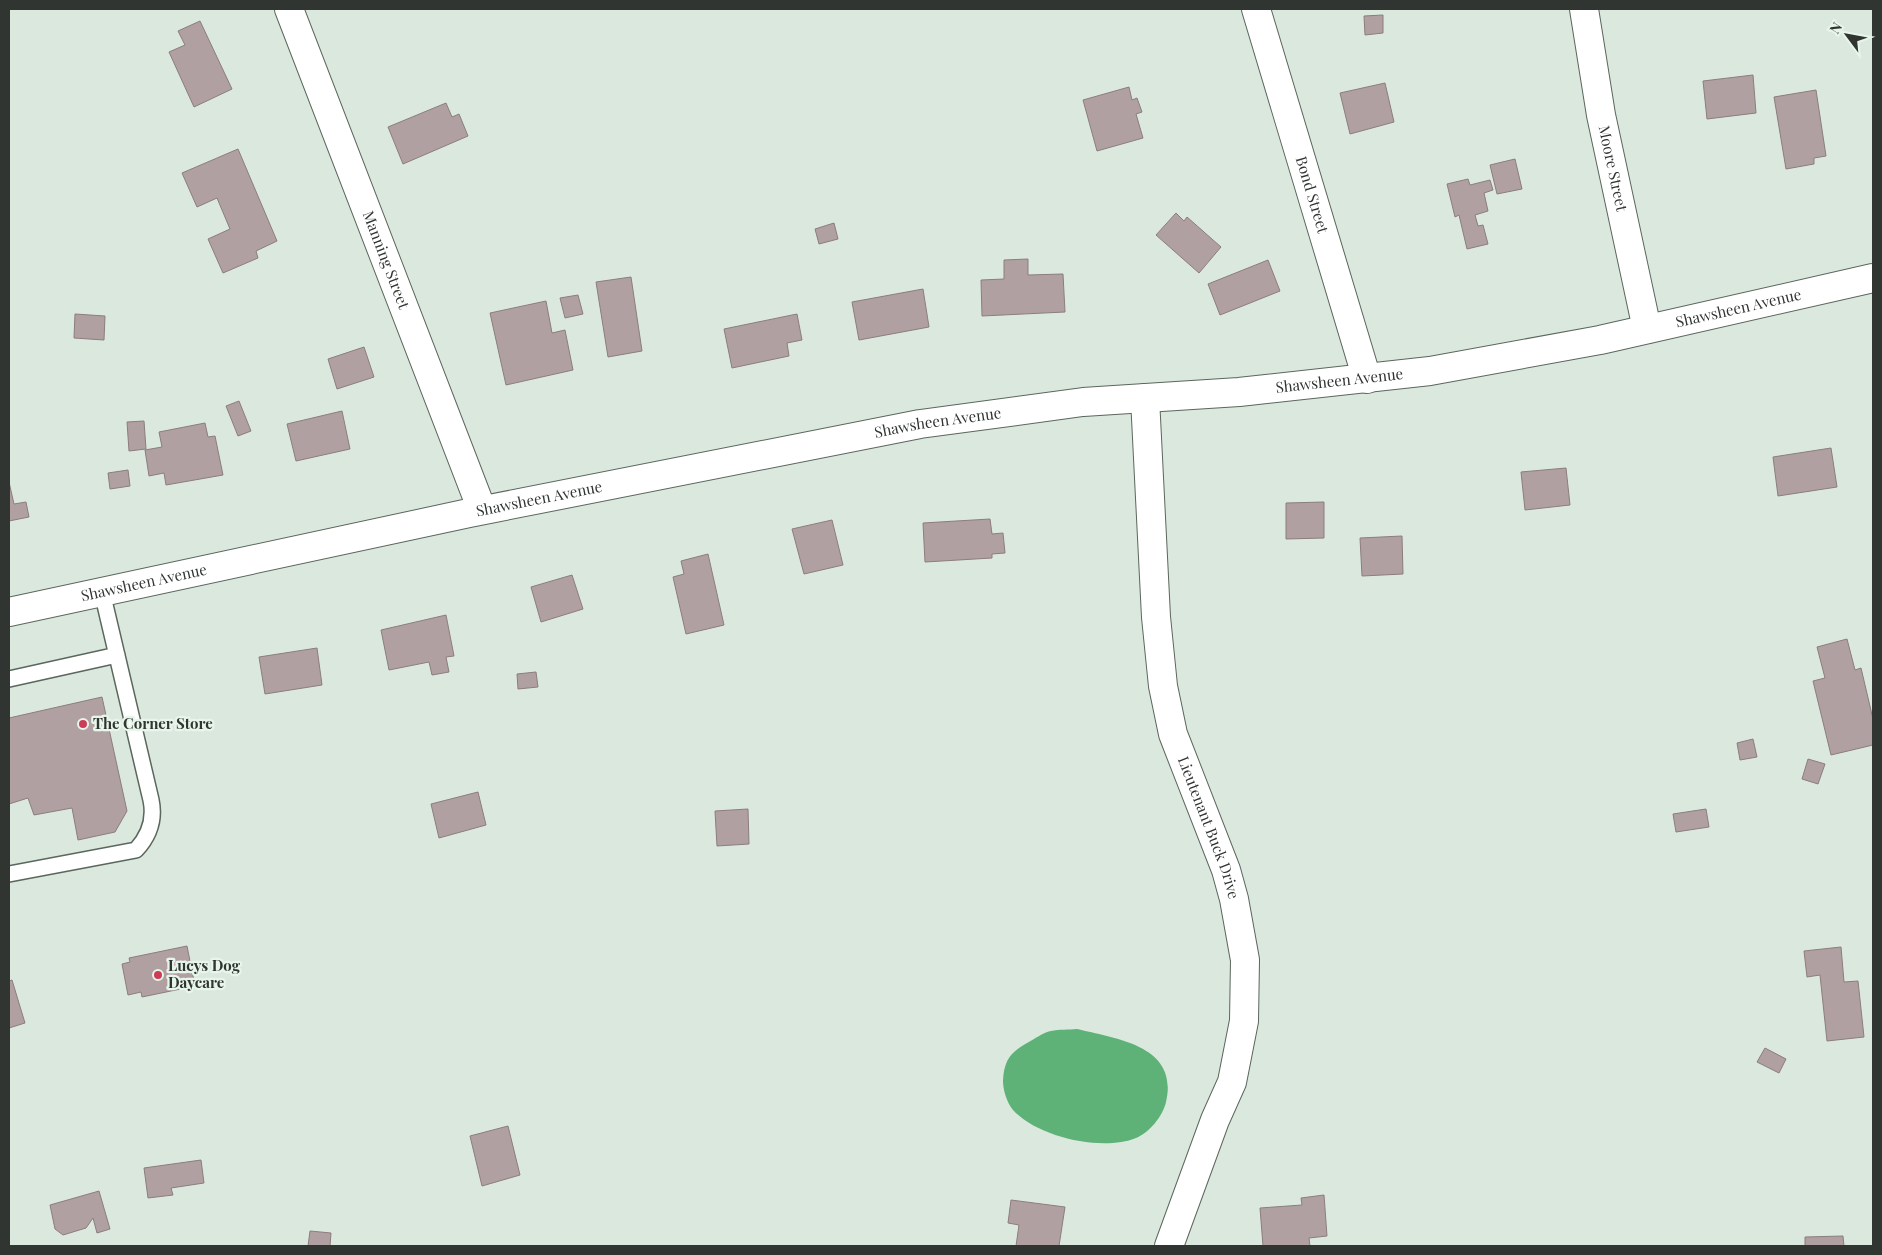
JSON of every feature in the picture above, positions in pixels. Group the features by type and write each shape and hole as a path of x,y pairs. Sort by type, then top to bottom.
{"street":[{"name":"Manning Street","path":"289,9 482,510"},
{"name":"Bond Street","path":"1256,9 1367,379"},
{"name":"Moore Street","path":"1584,9 1601,115 1647,329"},
{"name":"Shawsheen Avenue","path":"9,612 482,510 920,424 1083,402 1239,392 1430,371 1647,329 1873,279"},
{"name":"Lieutenant Buck Drive","path":"1145,398 1156,617 1163,686 1173,734 1226,870 1234,899 1245,960 1244,1021 1232,1082 1215,1120 1169,1246"}],"lane":[{"path":"9,874 136,850 148,834 152,820 152,805 102,592"},
{"path":"9,679 117,655"}],"shaded area":[{"path":"1077,1029 1110,1037 1142,1048 1154,1057 1163,1068 1168,1083 1166,1102 1162,1113 1155,1123 1141,1136 1122,1142 1106,1143 1071,1139 1038,1128 1024,1120 1011,1107 1006,1096 1003,1081 1005,1065 1011,1055 1047,1032"}],"building":[{"path":"1383,15 1383,33 1365,35 1364,16"},
{"path":"200,21 232,89 194,107 169,52 185,45 178,31"},
{"path":"1753,75 1756,113 1707,119 1703,81"},
{"path":"1385,83 1394,122 1350,134 1340,93"},
{"path":"1129,87 1132,100 1137,98 1142,112 1136,114 1143,138 1097,151 1083,100"},
{"path":"1816,90 1826,156 1814,158 1814,164 1786,169 1774,97"},
{"path":"446,103 452,117 459,114 468,136 403,164 388,127"},
{"path":"238,149 277,241 256,251 258,258 223,273 208,239 230,229 217,198 197,207 182,173"},
{"path":"1515,159 1522,189 1497,194 1490,165"},
{"path":"1468,179 1470,185 1490,180 1493,190 1484,193 1488,211 1475,215 1478,226 1483,225 1488,244 1467,249 1459,215 1455,217 1447,184"},
{"path":"1176,213 1184,221 1187,217 1221,247 1199,273 1156,235"},
{"path":"834,223 838,239 819,244 815,229"},
{"path":"1028,259 1028,275 1063,274 1065,312 982,316 981,280 1004,279 1004,260"},
{"path":"1268,260 1280,291 1220,315 1208,284"},
{"path":"631,277 642,351 608,357 596,282"},
{"path":"923,289 929,327 859,340 852,302"},
{"path":"578,295 583,314 565,318 560,298"},
{"path":"546,301 552,333 565,330 573,370 506,385 490,313"},
{"path":"75,314 105,316 104,340 74,338"},
{"path":"797,314 802,340 787,343 789,356 732,368 724,329"},
{"path":"364,347 374,377 337,389 328,359"},
{"path":"239,401 251,431 238,436 226,406"},
{"path":"342,411 350,449 296,461 287,424"},
{"path":"144,421 146,449 129,451 127,422"},
{"path":"205,423 208,437 215,436 223,475 166,485 164,473 149,476 145,450 162,447 159,432"},
{"path":"1831,448 1837,487 1778,496 1773,457"},
{"path":"1566,468 1570,505 1525,510 1521,472"},
{"path":"128,470 130,486 110,489 108,473"},
{"path":"9,482 14,504 26,502 29,517 9,521"},
{"path":"1324,502 1324,538 1286,539 1286,503"},
{"path":"990,519 992,534 1003,533 1005,553 992,554 992,558 925,562 923,523"},
{"path":"832,520 843,565 804,574 792,529"},
{"path":"1402,536 1403,574 1362,576 1360,538"},
{"path":"708,554 724,625 686,634 673,577 684,574 681,561"},
{"path":"572,575 583,609 541,622 531,587"},
{"path":"446,615 454,656 446,657 449,672 432,675 429,662 389,670 381,630"},
{"path":"1847,639 1855,670 1861,668 1873,719 1873,745 1831,755 1813,681 1825,678 1817,647"},
{"path":"317,648 322,685 265,694 259,657"},
{"path":"536,672 538,687 518,689 517,674"},
{"path":"102,697 127,811 115,832 78,840 72,808 34,815 28,798 9,804 9,718"},
{"path":"1753,739 1757,757 1740,760 1737,743"},
{"path":"1808,759 1825,764 1818,784 1802,779"},
{"path":"478,792 486,825 439,838 431,804"},
{"path":"748,809 749,844 717,846 715,811"},
{"path":"1706,809 1709,827 1676,832 1673,814"},
{"name":"Lucys Dog Daycare","path":"187,946 195,986 142,997 141,992 128,995 122,964 130,962 129,958"},
{"path":"1841,947 1844,982 1858,981 1864,1037 1827,1041 1820,975 1807,977 1804,951"},
{"path":"12,980 25,1023 9,1028 9,981"},
{"path":"1765,1048 1786,1059 1779,1073 1757,1062"},
{"path":"508,1126 520,1175 482,1186 470,1136"},
{"path":"201,1160 204,1183 171,1188 173,1195 148,1198 144,1168"},
{"path":"99,1191 110,1229 97,1233 93,1218 86,1228 63,1235 55,1229 50,1205"},
{"path":"1324,1195 1327,1236 1309,1238 1310,1246 1263,1246 1260,1208 1302,1205 1301,1198"},
{"path":"1011,1200 1065,1207 1059,1246 1016,1246 1019,1225 1008,1223"},
{"path":"310,1231 331,1233 330,1246 308,1246"},
{"path":"1843,1236 1844,1246 1805,1246 1805,1237"}],"place":[{"name":"The Corner Store","path":"83,724"},
{"name":"Lucys Dog Daycare","path":"158,975"}]}
